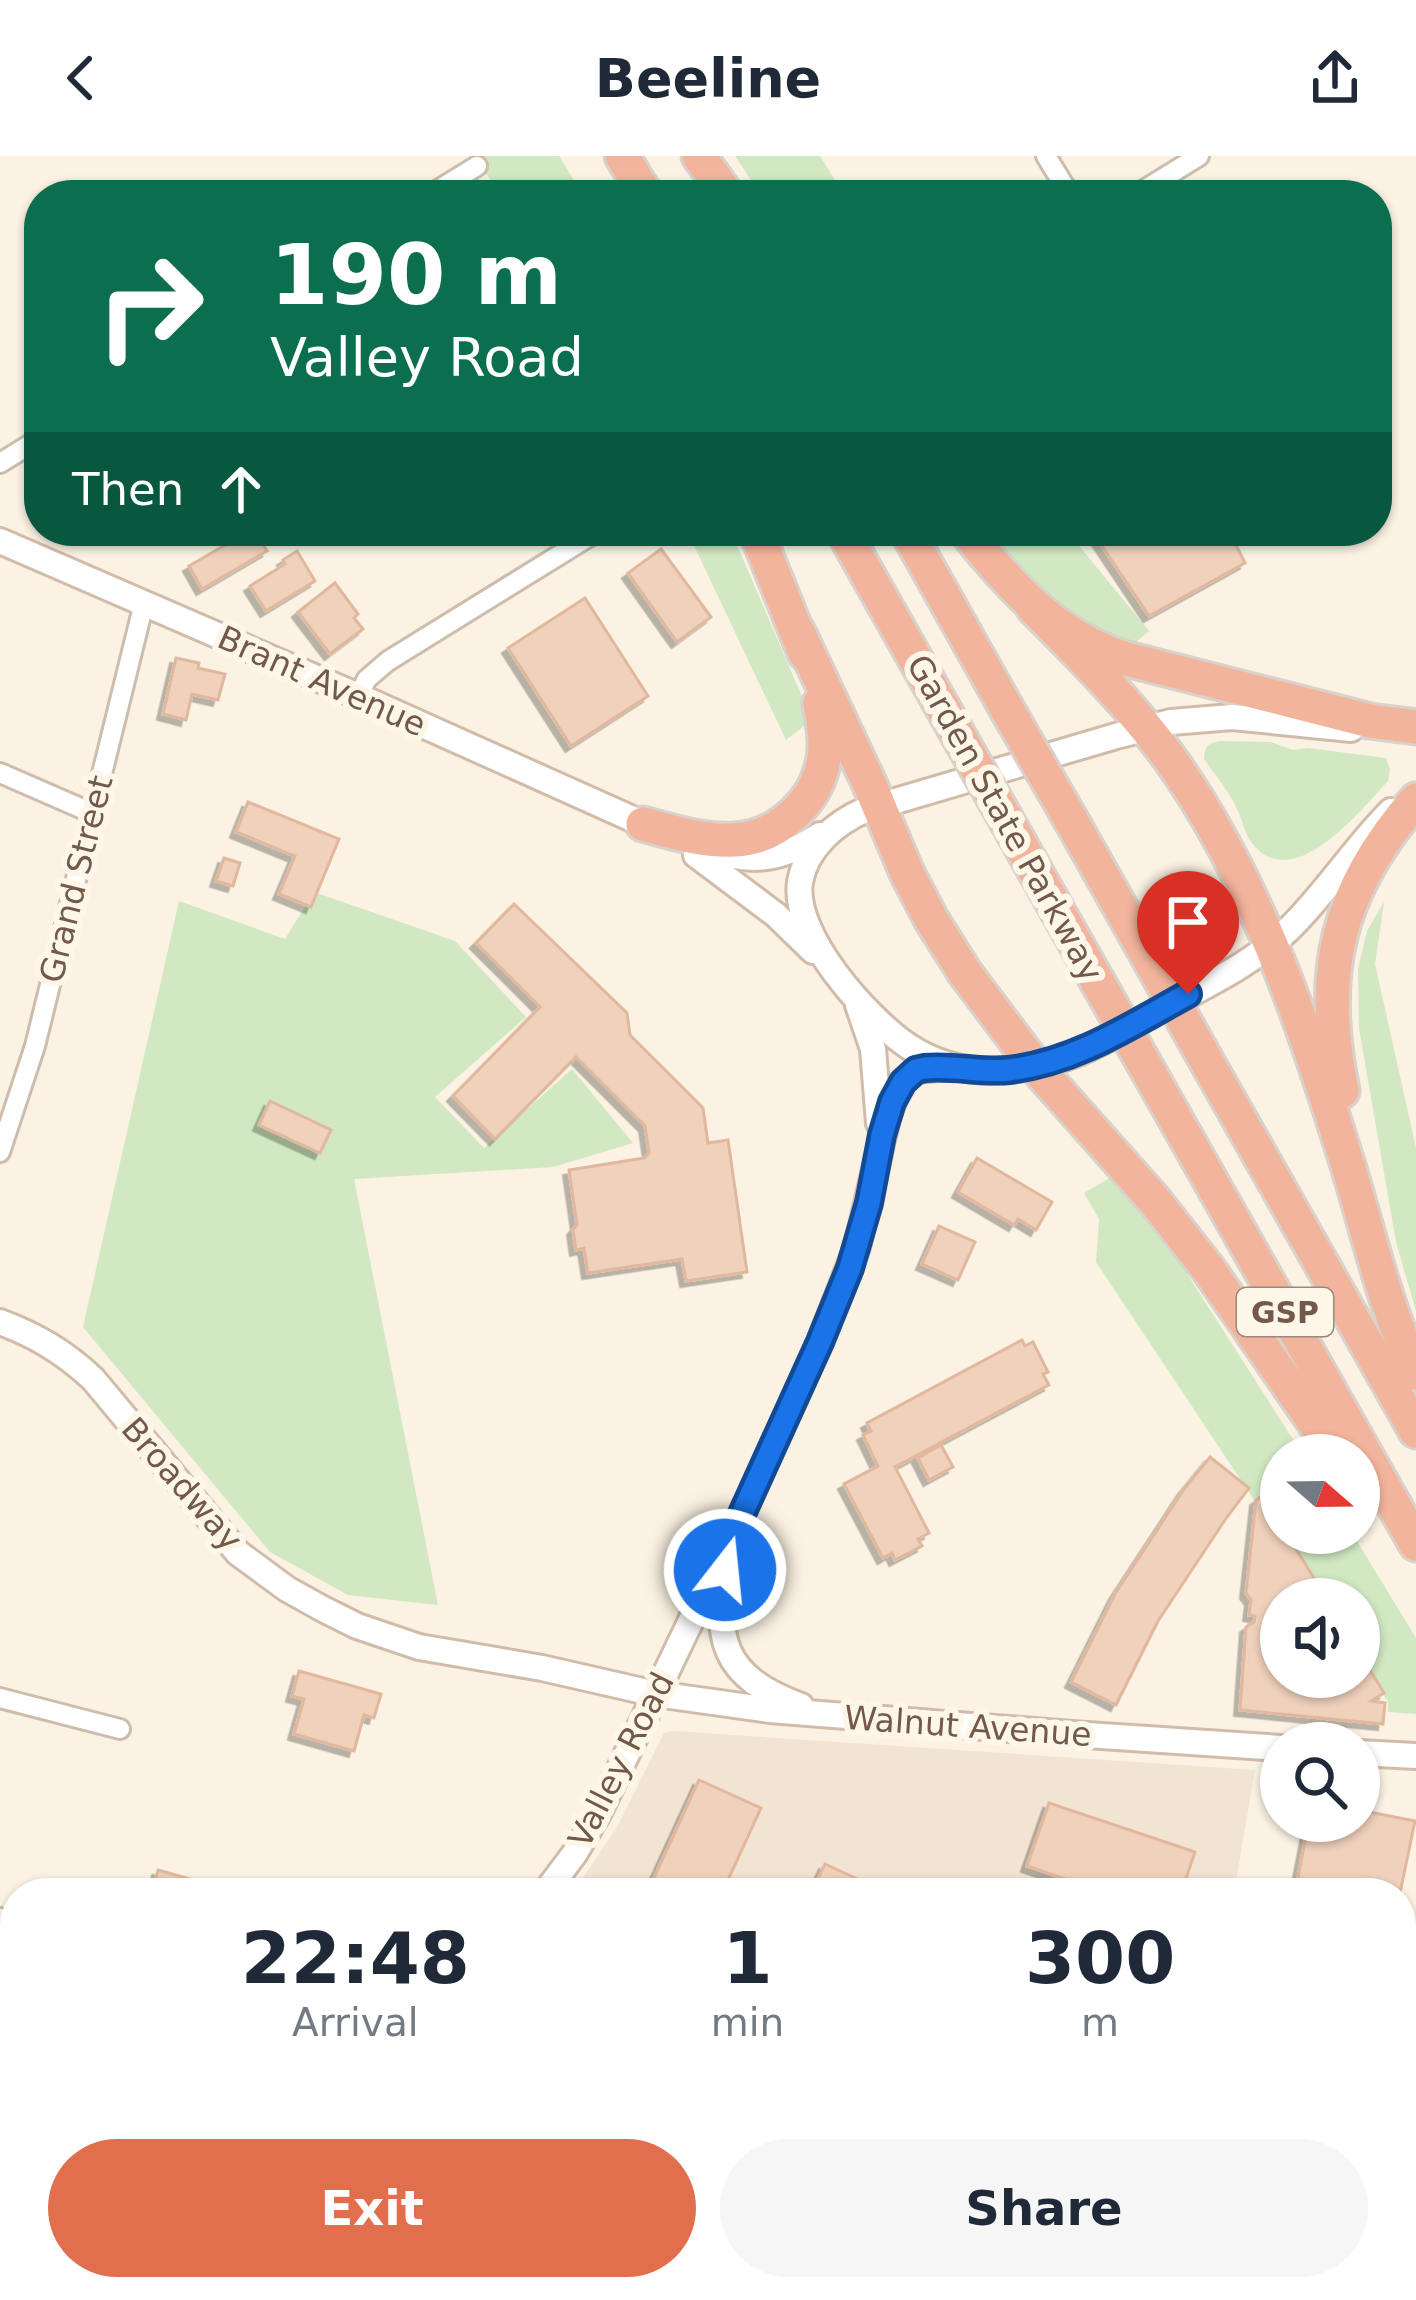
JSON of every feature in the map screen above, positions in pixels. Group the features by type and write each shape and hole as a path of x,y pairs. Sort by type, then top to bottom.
{"highway":[{"path":"762,546 897,850 931,919 965,973 1035,1066 1139,1181 1209,1270 1322,1434"},
{"name":"Garden State Parkway","path":"852,546 1416,1544"},
{"name":"Garden State Parkway","path":"915,546 1416,1431"},
{"path":"980,546 1146,728 1213,826 1272,943 1344,1153 1388,1303 1416,1373"},
{"path":"1033,607 1073,637 1123,658 1370,722 1416,728"},
{"path":"643,824 713,839 744,839 774,829 800,808 818,780 825,754 819,698 797,632"},
{"path":"1344,1153 1343,1099 1330,1024 1334,957 1361,881 1416,800"},
{"path":"1380,1519 1416,1571"}],"street":[{"path":"1160,180 1199,156"},
{"path":"454,180 477,166"},
{"name":"Brant Avenue","path":"0,541 643,824 718,853 757,859 792,852 865,810 1146,728 1232,717 1359,730 1416,728"},
{"path":"358,696 367,679 388,661 574,546"},
{"name":"Grand Street","path":"0,1152 35,1046 144,603"},
{"path":"0,772 92,813"},
{"path":"838,824 812,854 803,873 800,891 807,924 846,986 908,1046 962,1068 991,1071 1035,1066 1090,1047 1220,977 1272,943 1302,915 1375,827 1416,790"},
{"name":"Brant Avenue","path":"643,824 695,854 755,898 846,986"},
{"name":"Valley Road","path":"846,986 862,1013 873,1049 878,1156"},
{"name":"Valley Road","path":"556,1878 592,1826 656,1694 843,1286 863,1226 887,1118 903,1082 916,1070 962,1068"},
{"name":"Broadway","path":"0,1322 36,1335 68,1355 238,1553 287,1589 357,1626 419,1647 656,1694"},
{"path":"736,1527 722,1608 726,1650 738,1668 775,1695 832,1715"},
{"name":"Walnut Avenue","path":"656,1694 832,1715 1260,1746"},
{"path":"0,1698 120,1729"},
{"path":"1380,1754 1416,1756"}],"shaded area":[{"path":"664,1733 1255,1770 1237,1878 583,1878 617,1827"}],"green space":[{"path":"475,156 559,156 574,180 490,180"},
{"path":"735,156 820,156 835,180 751,180"},
{"path":"694,546 737,546 812,720 786,740"},
{"path":"1001,546 1079,546 1149,631 1128,649 1055,614"},
{"path":"1220,741 1271,742 1293,750 1386,758 1388,781 1343,828 1305,855 1286,860 1268,856 1251,842 1233,801 1204,759 1207,746"},
{"path":"314,892 455,941 526,1017 435,1097 484,1148 572,1069 633,1143 553,1167 354,1179 438,1605 348,1595 270,1552 83,1327 179,901 285,939"},
{"path":"1384,902 1375,964 1416,1148 1416,1311 1396,1242 1359,1028 1358,969 1367,931"},
{"path":"1111,1177 1175,1255 1290,1434 1260,1434 1260,1509 1096,1262 1099,1219 1084,1193"},
{"path":"1290,1554 1365,1554 1379,1578 1306,1578"},
{"path":"1380,1579 1416,1638 1416,1714 1388,1712 1380,1690"}],"building":[{"path":"223,546 264,546 267,551 202,589 189,566"},
{"path":"1102,546 1236,546 1245,563 1149,616"},
{"path":"661,549 711,617 677,642 628,573"},
{"path":"297,551 315,581 266,611 250,586"},
{"path":"335,583 363,629 330,654 298,612"},
{"path":"585,598 648,696 571,746 508,648"},
{"path":"176,658 225,674 218,700 192,694 186,720 163,714"},
{"path":"248,802 339,839 311,907 279,894 295,856 236,832"},
{"path":"224,858 240,863 233,886 216,881"},
{"path":"514,904 627,1013 630,1035 703,1108 708,1143 728,1140 747,1272 686,1281 682,1259 588,1273 584,1248 576,1250 569,1170 644,1158 649,1153 645,1126 576,1057 495,1139 453,1096 540,1007 476,943"},
{"path":"270,1101 331,1130 320,1153 259,1125"},
{"path":"977,1158 1052,1202 1036,1230 1018,1219 1014,1225 958,1192"},
{"path":"939,1226 975,1242 958,1280 922,1264"},
{"path":"1022,1340 1025,1346 1033,1342 1049,1385 895,1467 929,1533 918,1539 922,1546 895,1560 892,1553 883,1558 844,1484 878,1466 863,1435 871,1431 867,1423"},
{"path":"941,1445 953,1467 929,1480 918,1458"},
{"path":"1210,1457 1249,1488 1158,1621 1116,1705 1071,1682 1115,1594"},
{"path":"1260,1497 1260,1554 1299,1554 1314,1578 1260,1578 1260,1698 1376,1698 1371,1701 1385,1703 1383,1724 1240,1710 1246,1627 1255,1616 1249,1615 1251,1600 1246,1593"},
{"path":"299,1671 381,1694 374,1718 364,1715 354,1751 294,1734 304,1699 292,1696"},
{"path":"699,1780 761,1808 729,1878 654,1878"},
{"path":"1049,1803 1195,1852 1186,1878 1063,1878 1027,1866"},
{"path":"1380,1814 1415,1821 1403,1878 1298,1878 1305,1842 1380,1842"},
{"path":"825,1864 855,1878 818,1878"},
{"path":"158,1870 186,1878 156,1878"}],"route":[{"path":"725,1570 736,1527 843,1286 869,1203 887,1118 903,1082 925,1068 1006,1070 1065,1058 1188,994"}]}
